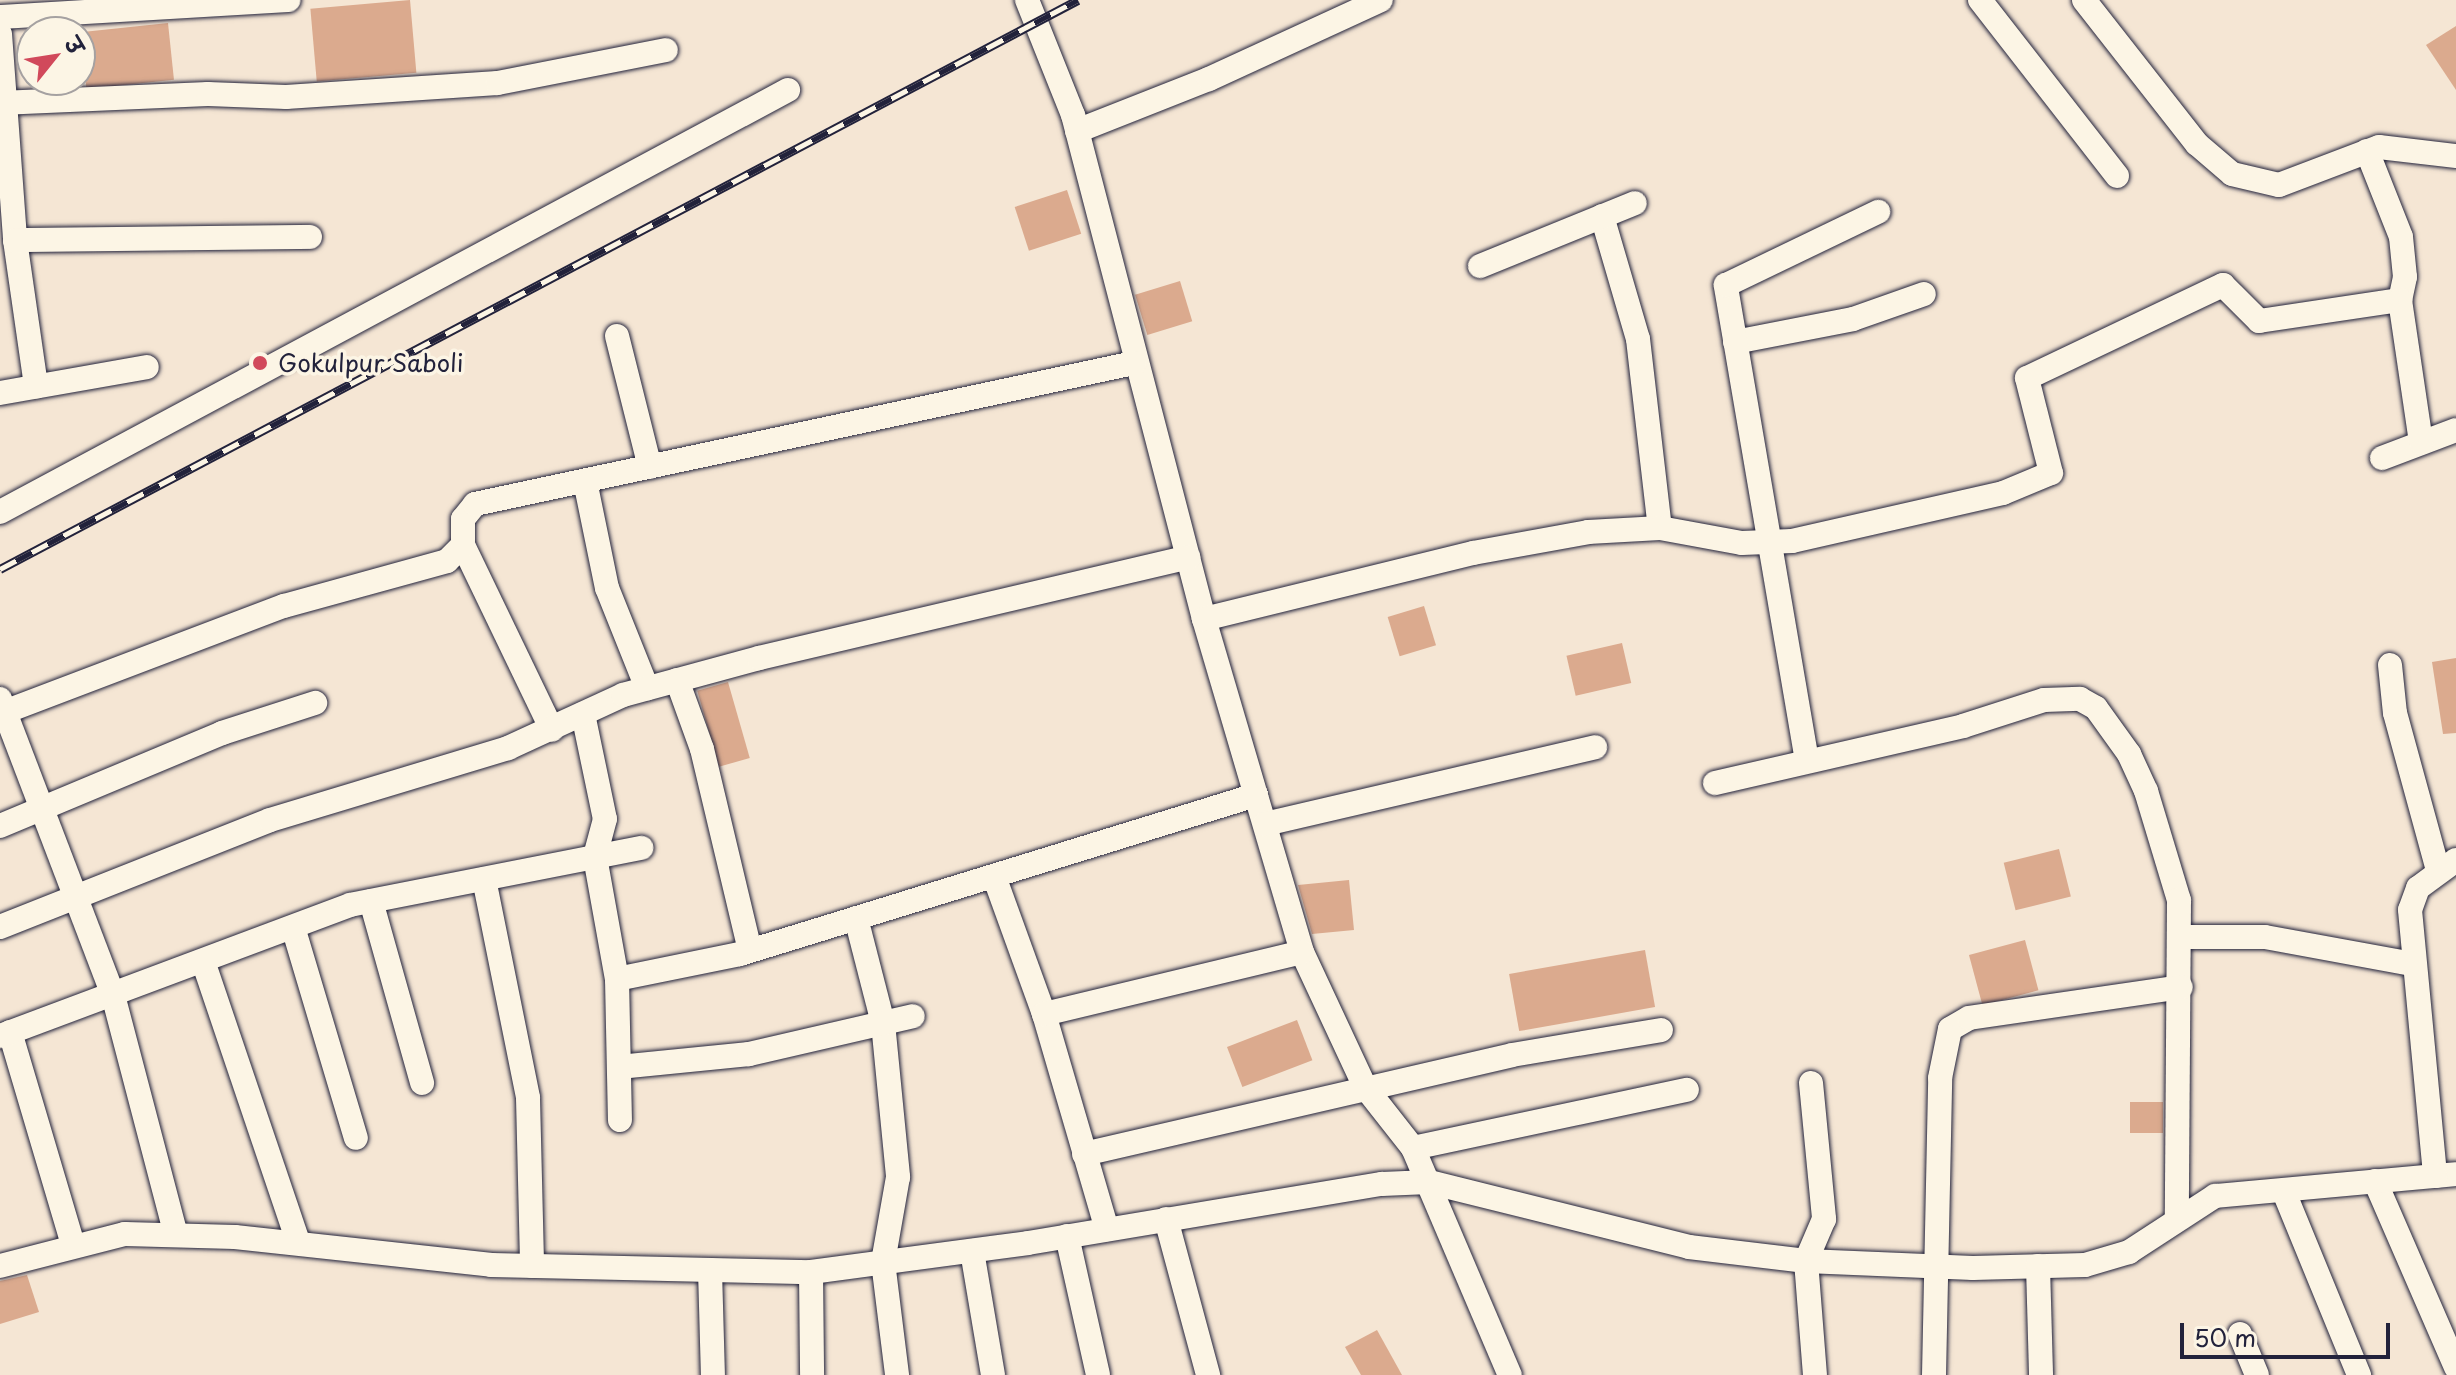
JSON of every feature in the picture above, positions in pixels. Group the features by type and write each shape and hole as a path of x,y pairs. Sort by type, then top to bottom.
{"street":[{"path":"0,17 108,6 289,0"},
{"path":"1027,0 1077,131 1134,363 1204,619 1302,952 1335,1031 1365,1087 1413,1148 1510,1375"},
{"path":"1077,131 1209,79 1381,0"},
{"path":"1980,0 2117,176"},
{"path":"2084,0 2197,144 2232,174 2279,185 2367,151 2400,148 2456,156"},
{"path":"0,34 6,207 15,240 36,386"},
{"path":"1,103 208,94 286,97 498,83 666,50"},
{"path":"0,512 788,90"},
{"path":"2367,151 2401,237 2405,277 2400,300 2421,442"},
{"path":"1480,266 1635,203"},
{"path":"1807,761 1726,285 1878,212"},
{"path":"1602,216 1638,339 1660,528"},
{"path":"15,240 310,237"},
{"path":"1204,619 1473,553 1588,532 1660,528 1742,543 1792,541 2003,493 2051,473 2027,378 2223,285 2259,321 2400,300"},
{"path":"1735,342 1876,314 1924,294"},
{"path":"617,336 650,467"},
{"path":"552,730 463,545 463,519 475,504 1134,363"},
{"path":"0,393 147,367"},
{"path":"2382,458 2456,430"},
{"path":"585,481 607,588 647,688"},
{"path":"176,1235 113,995 40,811 10,751 3,705 284,606 447,561 463,545"},
{"path":"0,927 270,820 508,748 647,688 1188,557"},
{"path":"0,1266 125,1234 298,1242 532,1266 811,1272 972,1251 1382,1184 1429,1182 1462,1187 1647,1240 1806,1261 1938,1267 2085,1265 2129,1252 2215,1196 2446,1175 2412,964 2410,910 2418,888 2447,865 2395,713 2390,665"},
{"path":"677,680 702,749 750,950"},
{"path":"1715,783 1963,726 2044,700 2080,699 2096,708 2113,729 2146,791 2179,900 2181,987 2177,1218"},
{"path":"0,826 222,733 315,703"},
{"path":"583,714 605,819 595,857 617,979 620,1120"},
{"path":"1265,824 1595,747"},
{"path":"617,979 750,950 1256,795"},
{"path":"73,1245 5,1034 371,901 641,848"},
{"path":"994,876 1044,1014 1107,1229"},
{"path":"484,879 528,1098 532,1266"},
{"path":"371,901 422,1083"},
{"path":"856,918 883,1023 898,1177 883,1262 897,1375"},
{"path":"293,927 356,1138"},
{"path":"2180,937 2265,937 2412,964"},
{"path":"1044,1014 1302,952"},
{"path":"203,961 298,1242"},
{"path":"1934,1375 1940,1078 1950,1029 1969,1018 2181,987"},
{"path":"619,1067 749,1054 913,1016"},
{"path":"1084,1154 1365,1087 1661,1030"},
{"path":"1811,1083 1824,1219 1806,1261 1815,1375"},
{"path":"1413,1148 1687,1090"},
{"path":"2375,1181 2456,1367"},
{"path":"2284,1192 2359,1375"},
{"path":"1166,1219 1208,1375"},
{"path":"1067,1236 1098,1375"},
{"path":"972,1251 993,1375"},
{"path":"2038,1266 2041,1375"},
{"path":"710,1270 713,1375"},
{"path":"811,1272 812,1375"},
{"path":"2240,1334 2257,1375"}],"building":[{"path":"410,0 416,73 317,81 310,9"},
{"path":"168,23 174,80 96,88 96,31"},
{"path":"2456,26 2456,90 2426,45"},
{"path":"1067,190 1081,234 1029,251 1015,207"},
{"path":"1180,281 1192,321 1147,335 1135,295"},
{"path":"1424,606 1436,645 1400,656 1388,617"},
{"path":"1622,643 1631,683 1576,696 1566,656"},
{"path":"2456,658 2456,733 2443,734 2432,662"},
{"path":"728,682 750,758 719,767 697,691"},
{"path":"2059,849 2071,897 2016,910 2004,863"},
{"path":"1349,880 1354,930 1312,934 1298,885"},
{"path":"2025,940 2038,990 1982,1005 1969,955"},
{"path":"1645,950 1655,1007 1519,1031 1509,974"},
{"path":"1297,1020 1312,1060 1242,1087 1227,1047"},
{"path":"2130,1102 2163,1102 2163,1133 2130,1133"},
{"path":"27,1275 39,1312 0,1324 0,1281"},
{"path":"1377,1330 1402,1375 1361,1375 1345,1347"}],"railway":[{"path":"0,569 1078,0"}],"place":[{"name":"Gokulpur Saboli","path":"260,363"}]}
